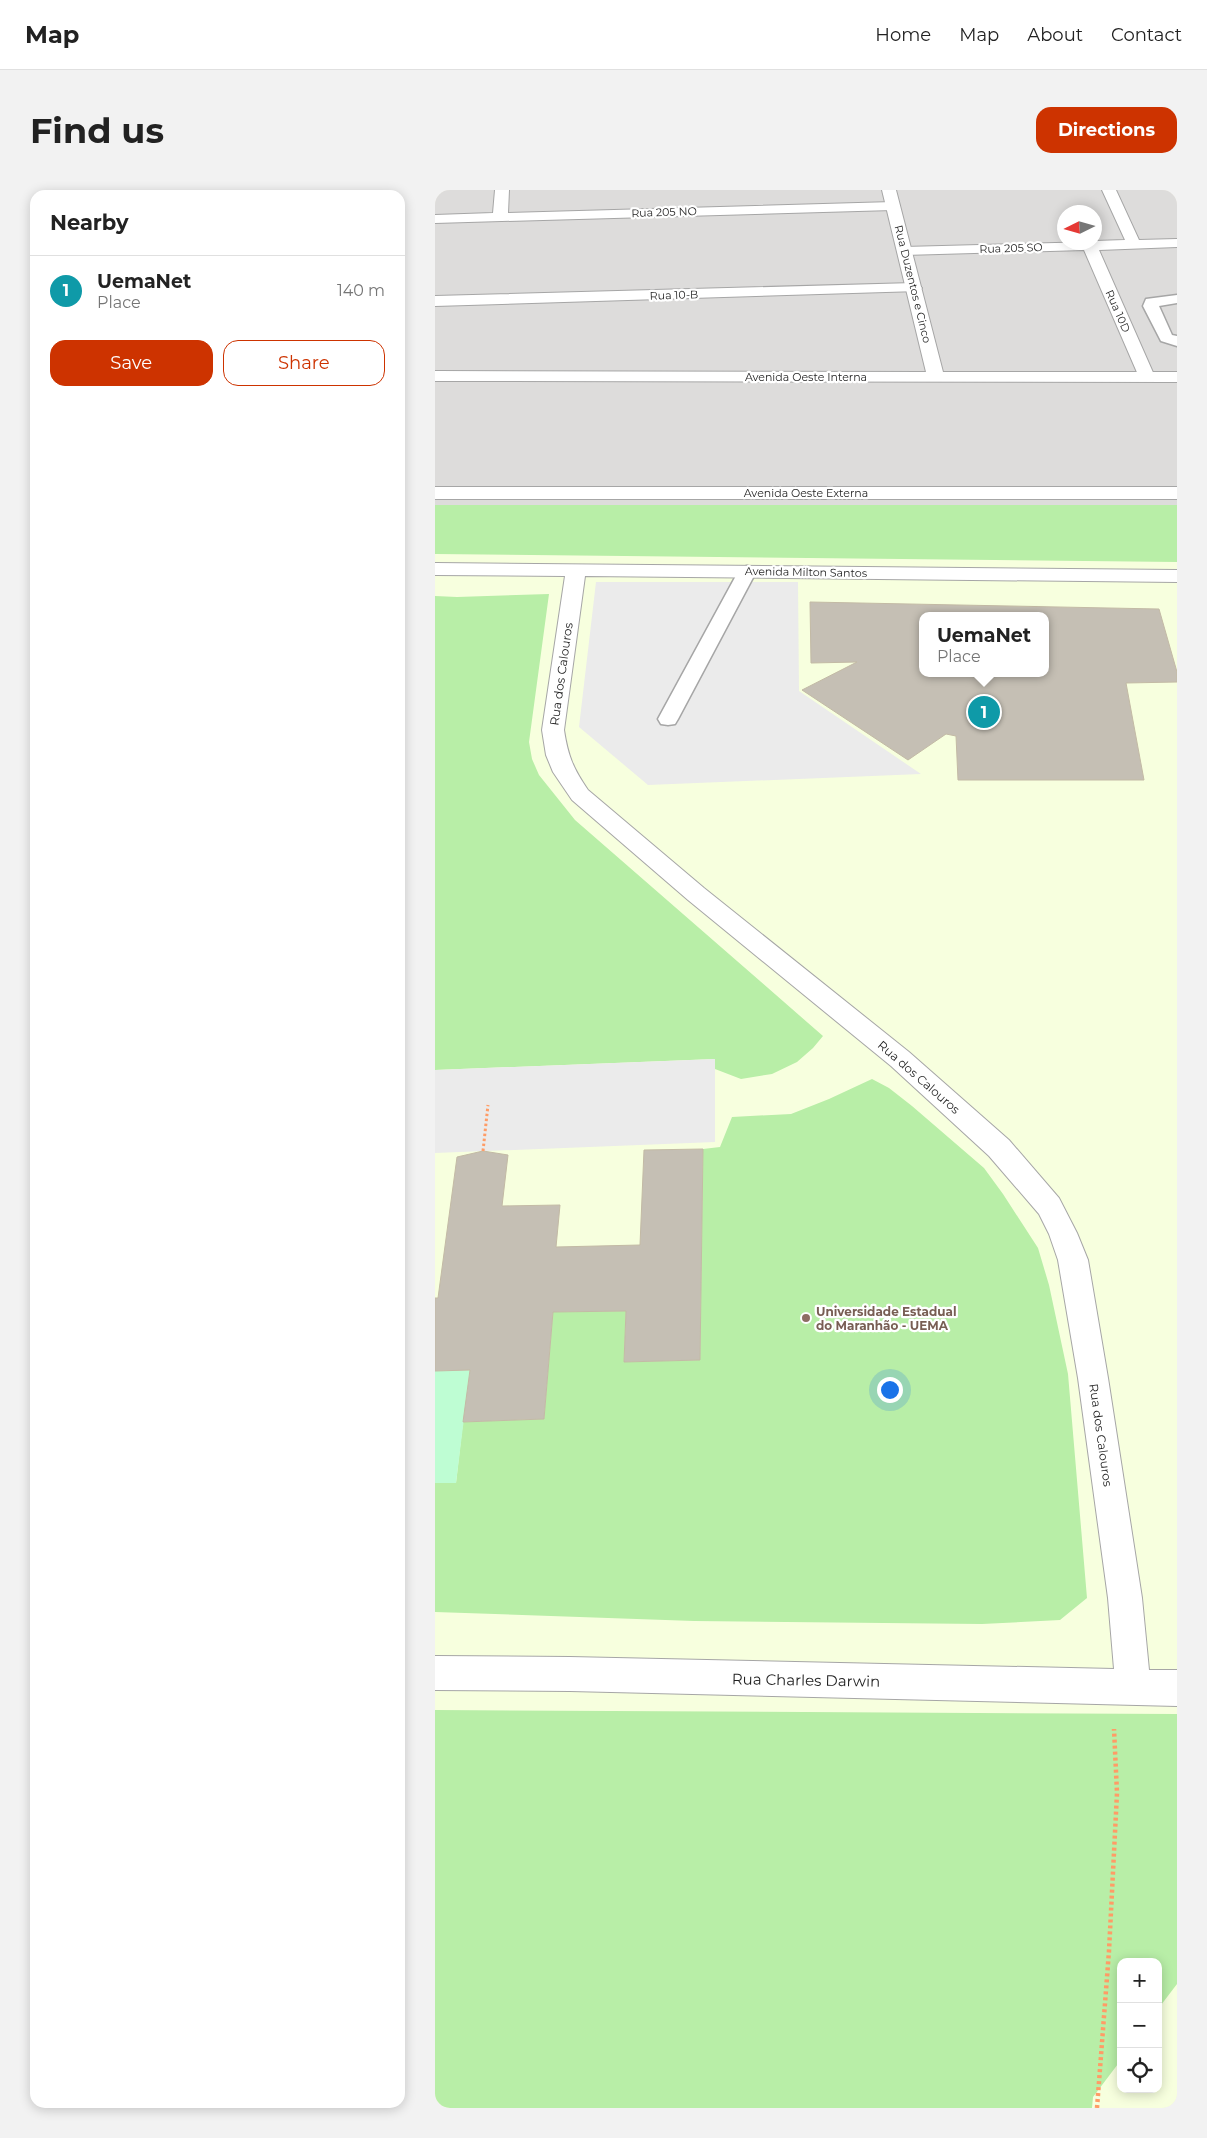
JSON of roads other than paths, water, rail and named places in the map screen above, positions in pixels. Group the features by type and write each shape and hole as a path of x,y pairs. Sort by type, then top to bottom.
{"street":[{"path":"500,217 503,190"},
{"name":"Rua Duzentos e Cinco","path":"889,190 936,377"},
{"path":"1109,190 1134,244"},
{"name":"Rua 205 NO","path":"435,219 500,217 674,205 893,206"},
{"name":"Rua 205 SO","path":"1102,245 1177,243"},
{"name":"Rua 205 SO","path":"904,251 1057,246"},
{"name":"Rua 10D","path":"1091,250 1147,378"},
{"name":"Rua 10-B","path":"435,301 914,288"},
{"name":"Avenida Oeste Interna","path":"435,376 1177,378"},
{"name":"Avenida Oeste Externa","path":"435,494 1177,493"},
{"name":"Avenida Milton Santos","path":"435,569 1177,576"},
{"name":"Rua dos Calouros","path":"576,570 553,730 557,755 563,772 580,795 696,894 900,1059 985,1135 999,1148 1049,1206 1063,1233 1073,1260 1093,1378 1125,1598 1133,1688"},
{"name":"Rua Charles Darwin","path":"435,1673 570,1674 1177,1688"}],"lane":[{"path":"1177,299 1151,302 1151,306 1166,338 1177,341"},
{"path":"668,719 747,572"}],"place":[{"name":"UemaNet","path":"984,712"},
{"name":"Universidade Estadual do Maranhão - UEMA","path":"806,1318"}]}
